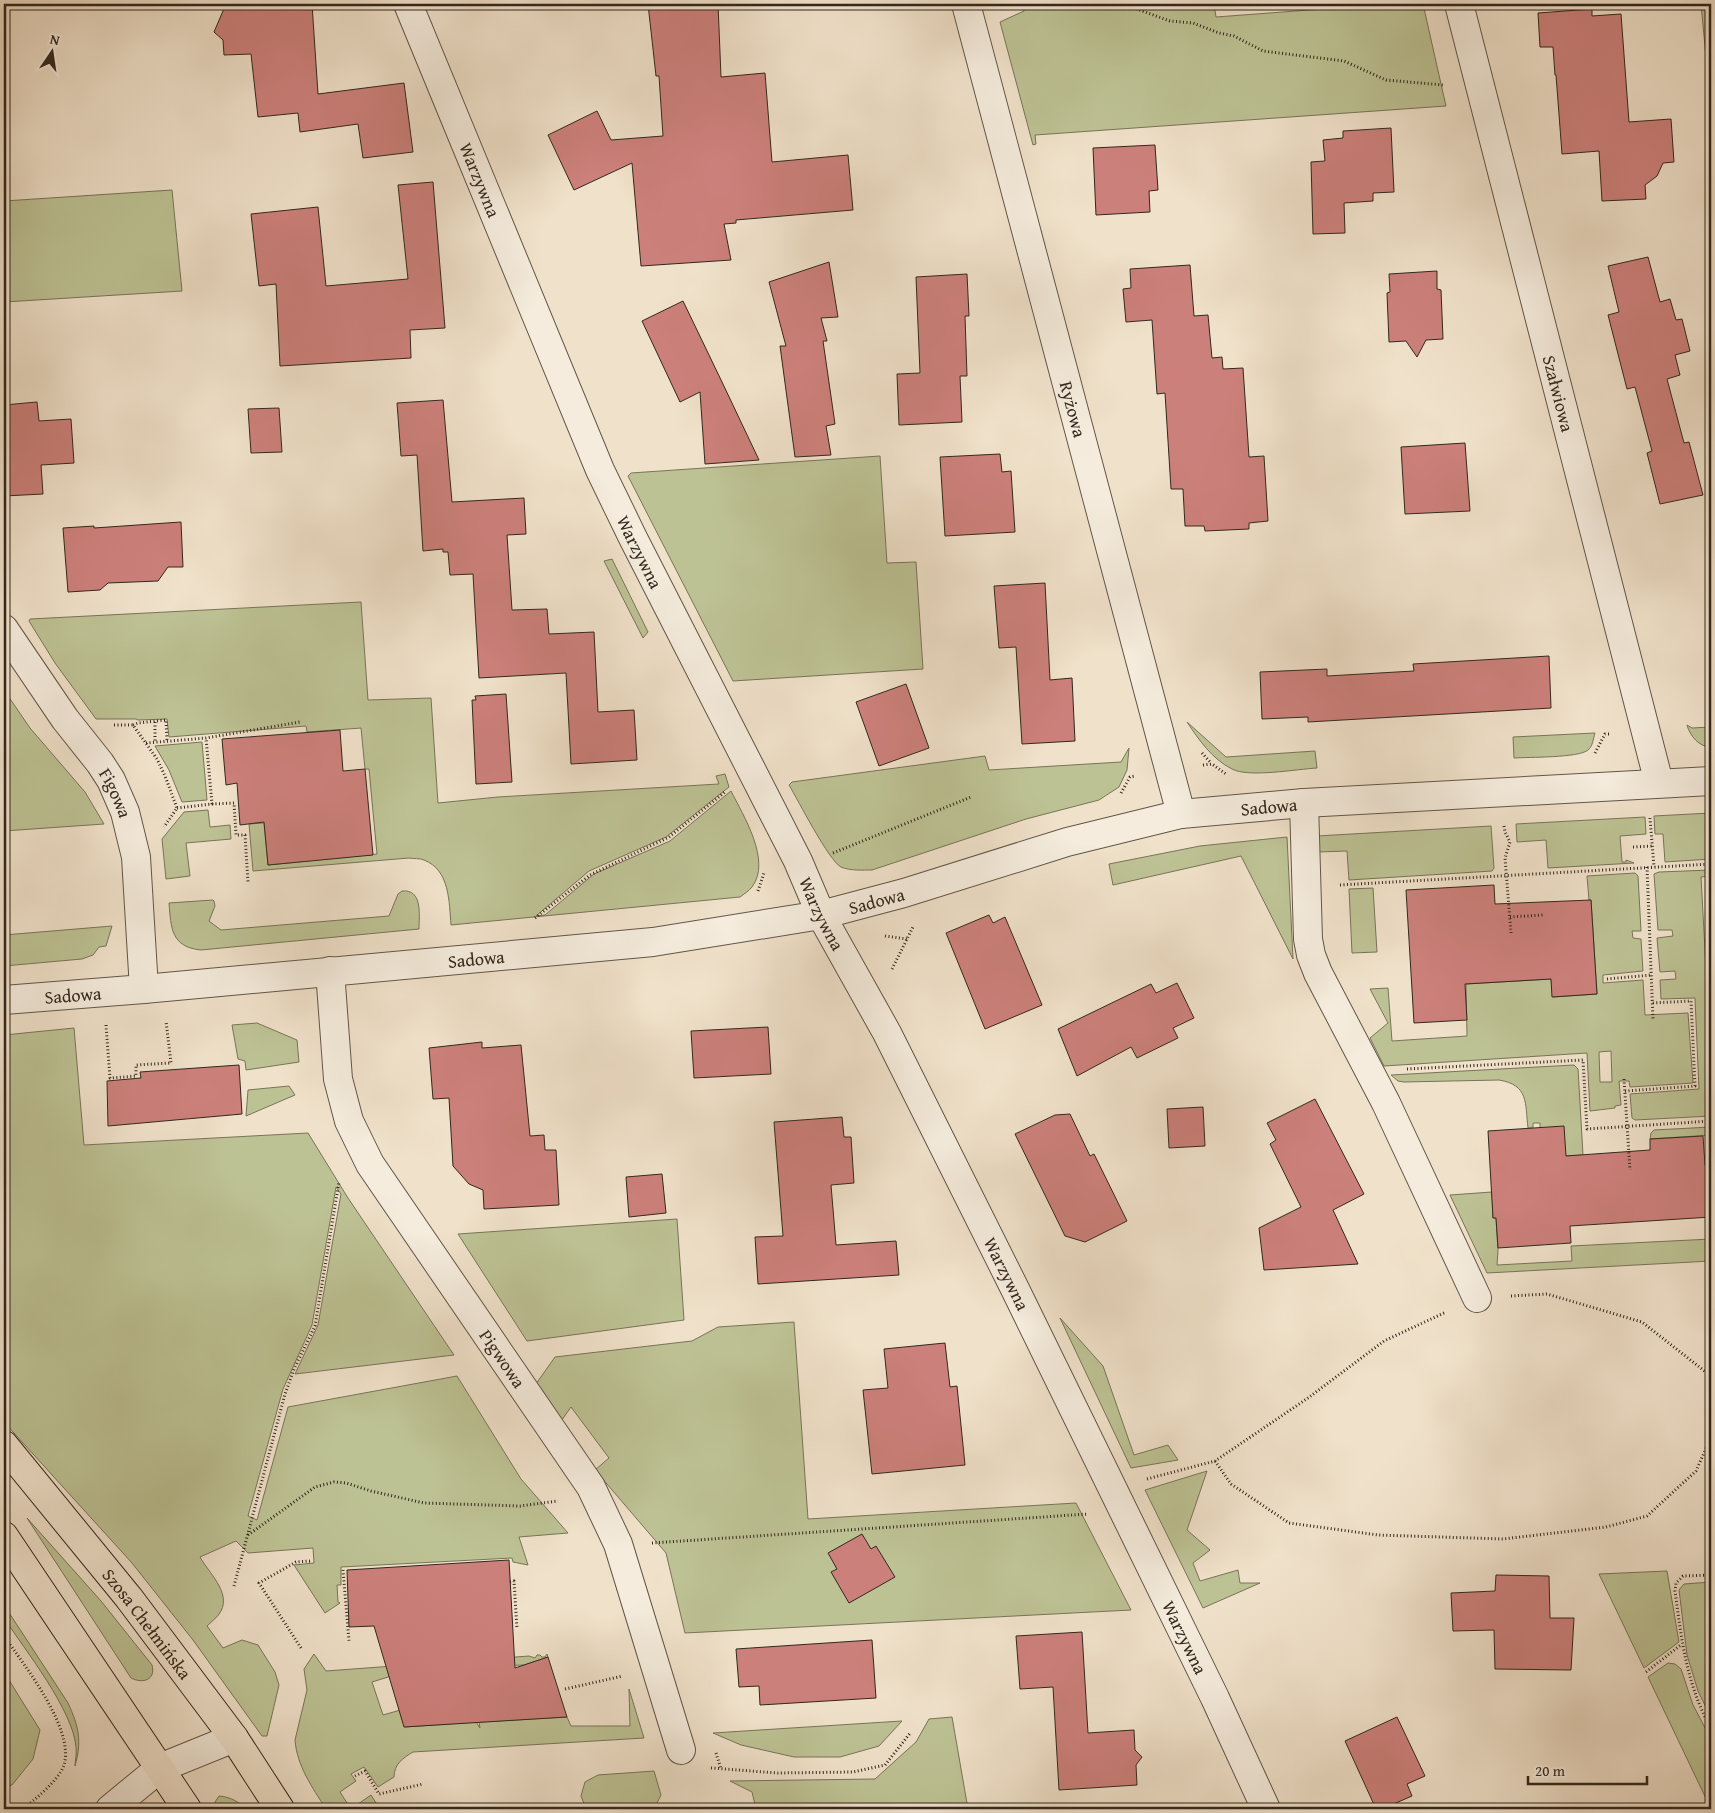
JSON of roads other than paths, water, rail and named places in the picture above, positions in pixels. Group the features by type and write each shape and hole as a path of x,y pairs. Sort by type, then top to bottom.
{"main road":[{"name":"Szosa Chełmińska","path":"4,1445 129,1598 234,1738 280,1809"},
{"path":"4,1536 187,1809"}],"street":[{"name":"Warzywna","path":"408,4 600,470 792,849 820,915 892,1042 1215,1698 1266,1809"},
{"name":"Ryżowa","path":"966,4 1181,814"},
{"name":"Szałwiowa","path":"1459,4 1659,783"},
{"name":"Figowa","path":"4,629 65,719 100,762 111,780 125,812 136,857 144,989"},
{"name":"Sadowa","path":"4,1000 144,989 653,942 820,915 904,893 1067,842 1181,814 1304,803 1711,781"},
{"path":"1304,803 1308,938 1311,955 1318,973 1386,1103 1477,1298"},
{"name":"Pigwowa","path":"330,971 338,1079 350,1121 370,1164 591,1487 618,1544 680,1750"},
{"path":"110,1809 160,1768 234,1738"}]}
